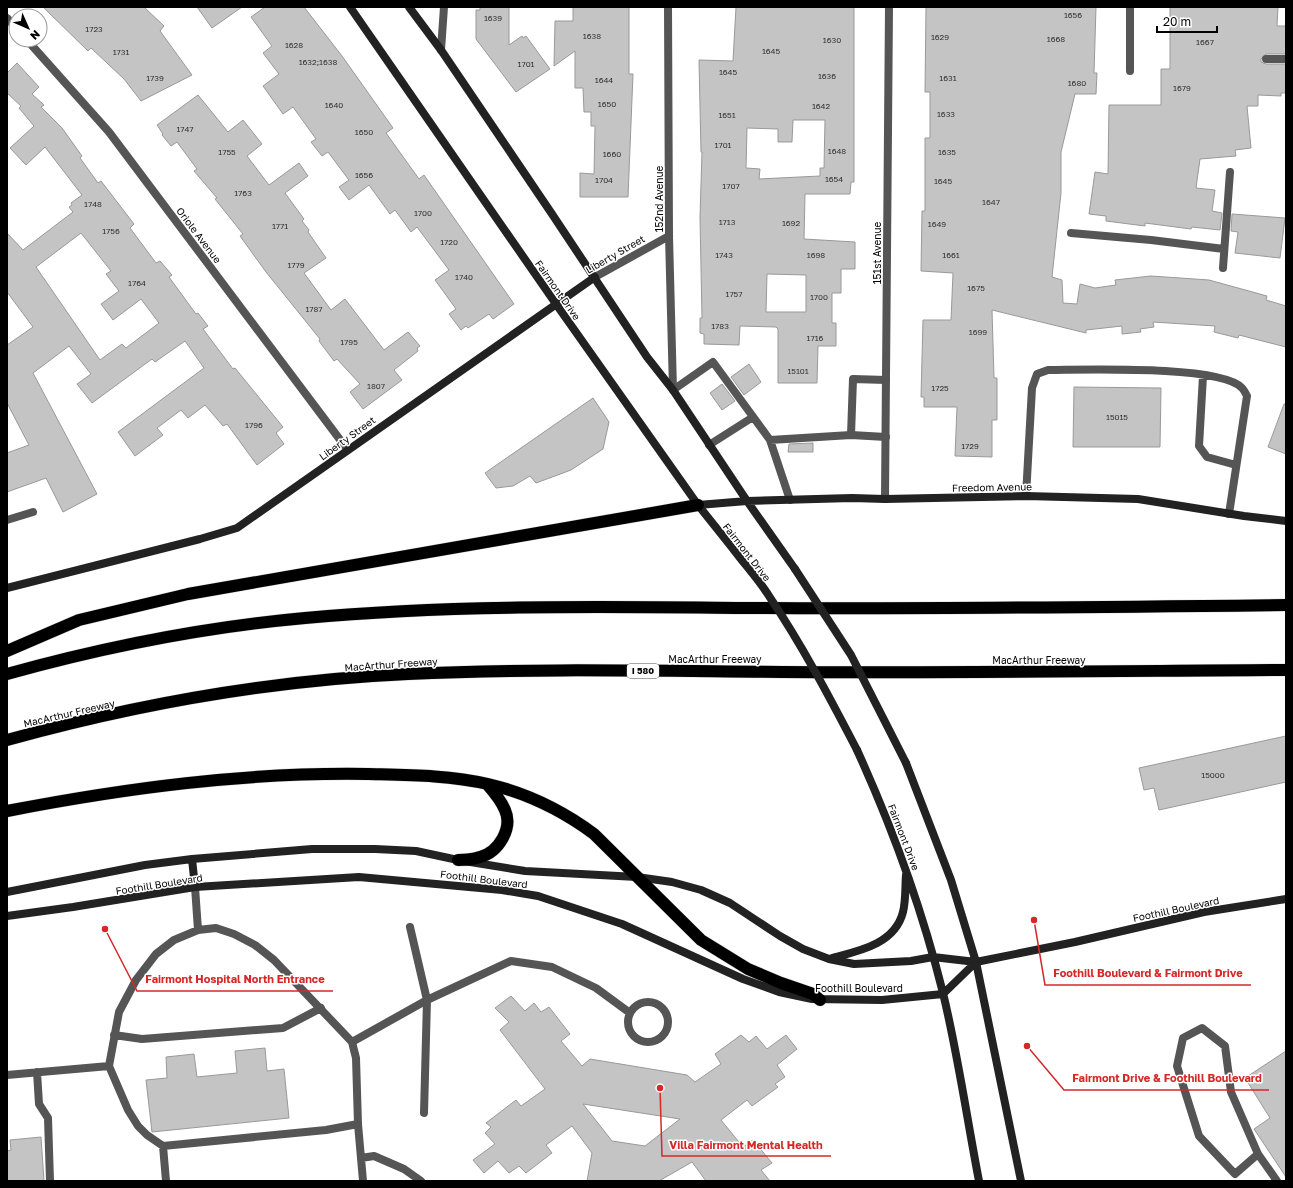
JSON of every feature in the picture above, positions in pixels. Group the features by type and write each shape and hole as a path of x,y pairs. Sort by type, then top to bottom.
{"highway":[{"path":"7,651 78,620 188,594 698,505"},
{"path":"7,674 114,648 205,631 303,618 404,611 508,608 948,609 1286,605"},
{"name":"MacArthur Freeway","path":"7,740 121,713 214,694 308,682 405,674 523,671 939,673 1286,670"},
{"path":"7,811 175,783 236,778 335,773 399,774 430,775 488,784 513,791 574,820 594,834 701,940 748,969 781,983 813,994 820,1000"},
{"path":"458,860 481,857 496,848 504,836 508,823 506,811 488,784"}],"main road":[{"name":"Fairmont Drive","path":"350,7 556,304 698,505 769,596 799,643 830,698 857,750 878,798 906,872 933,957 943,994 979,1181"},
{"path":"410,7 441,50 595,277 647,357 673,390 746,501 795,569 851,655 906,763 951,880 976,962 1021,1181"},
{"name":"Liberty Street","path":"7,588 200,539 237,528 347,449 595,277"},
{"name":"Freedom Avenue","path":"698,505 746,501 852,498 885,499 1026,496 1138,499 1229,514 1286,521"},
{"name":"Foothill Boulevard","path":"7,892 144,865 192,858 312,849 375,849 416,851 458,860 525,871 637,877 672,882 701,890 730,903 786,940 803,949 829,959 854,964 880,964 933,957 976,962 1075,942 1204,912 1286,900"},
{"path":"192,858 195,887"},
{"path":"829,959 864,950 882,940 894,929 903,912 906,872"},
{"name":"Foothill Boulevard","path":"7,916 195,887 359,877 502,890 538,896 622,924 743,979 779,992 820,1000 882,1000 943,994"},
{"path":"943,994 976,962"}],"street":[{"path":"441,50 444,7"},
{"name":"152nd Avenue","path":"668,7 669,236 673,390"},
{"name":"151st Avenue","path":"885,499 889,7"},
{"path":"1130,7 1130,71"},
{"name":"Oriole Avenue","path":"34,48 109,132 347,449"},
{"path":"1266,59 1286,60"},
{"path":"1223,268 1230,172"},
{"path":"1071,233 1151,240 1224,249"},
{"name":"Liberty Street","path":"595,277 669,236"},
{"path":"673,390 713,362 770,440 790,500"},
{"path":"1026,496 1032,388 1038,374 1048,370 1162,370 1225,379 1242,388 1247,396 1229,514"},
{"path":"1203,376 1199,446 1207,457 1236,465"},
{"path":"851,436 853,378 886,380"},
{"path":"710,445 753,417"},
{"path":"770,440 851,436 886,437"},
{"path":"7,520 34,512"},
{"path":"195,887 198,930"},
{"path":"410,927 427,1000 424,1113"},
{"path":"358,1124 326,1130 163,1146 147,1135 138,1126 128,1110 109,1066 119,1012 136,980 156,954 174,940 198,930 216,928 234,934 255,945 274,960 352,1042 356,1058 358,1124 363,1181"},
{"path":"352,1042 427,1000 511,961 552,967 596,988 630,1013"},
{"path":"650,1002 658,1004 664,1009 667,1016 668,1023 666,1031 661,1037 654,1041 647,1042 639,1040 633,1035 629,1028 628,1020 630,1013 642,1003 650,1002"},
{"path":"114,1035 142,1040 283,1028 321,1008"},
{"path":"1258,1154 1235,1174 1199,1136 1177,1066 1183,1038 1202,1028 1225,1046 1231,1092 1258,1154 1277,1181"},
{"path":"7,1075 109,1066"},
{"path":"37,1072 39,1104 48,1118 50,1181"},
{"path":"163,1146 166,1181"},
{"path":"361,1158 374,1156 404,1169 421,1181"}],"building":[{"path":"43,7 144,7 164,26 160,31 192,75 141,101 124,79 91,48 88,51 48,12 48,8"},
{"path":"197,7 242,7 212,28"},
{"path":"265,7 304,7 342,56 393,128 386,133 419,179 424,175 514,304 493,319 489,314 468,328 466,326 461,330 449,314 456,309 435,280 449,270 417,227 411,232 395,210 390,214 369,185 349,200 339,187 349,180 328,152 322,156 311,142 316,139 293,107 283,114 263,86 279,74 263,53 272,46 251,17"},
{"path":"480,7 509,7 509,45 522,36 523,38 526,36 550,69 516,92 476,39 476,10 480,10"},
{"path":"573,7 629,7 629,74 633,74 628,197 580,197 580,173 594,174 595,126 591,126 591,112 584,112 583,88 575,88 575,51 554,66 555,21 573,21"},
{"path":"736,7 854,7 854,182 851,182 850,194 805,194 804,239 855,242 855,269 841,269 841,293 832,293 832,323 836,323 836,346 818,346 817,383 778,383 778,329 776,327 740,326 739,345 704,344 704,334 700,333 700,318 702,318 700,217 702,152 699,60 733,61","holes":["793,120 825,120 824,168 820,168 820,176 759,179 760,169 746,168 747,128 778,129 778,142 792,142","767,274 806,275 806,312 766,312"]},
{"path":"926,7 1096,7 1094,73 1097,73 1096,94 1075,94 1061,152 1061,193 1052,277 1062,280 1063,303 1077,304 1080,284 1095,288 1116,285 1115,280 1151,276 1209,280 1267,296 1266,300 1286,306 1286,347 1239,335 1238,338 1214,332 1215,326 1153,322 1154,327 1140,329 1141,332 1122,334 1122,326 1086,330 1086,333 992,310 994,378 997,378 997,420 992,420 992,457 955,456 957,407 924,407 924,397 921,397 923,320 951,320 953,273 921,271 922,211 925,211 925,138 930,138 930,92 925,92"},
{"path":"1170,7 1278,7 1277,26 1286,26 1286,54 1266,54 1261,59 1261,62 1266,64 1286,64 1286,93 1281,93 1281,96 1258,95 1258,106 1247,106 1251,148 1235,150 1236,156 1200,159 1196,188 1215,190 1212,211 1222,213 1220,230 1192,227 1191,229 1145,223 1145,226 1106,221 1106,216 1089,214 1095,172 1108,174 1109,105 1161,105 1161,69 1170,69"},
{"path":"17,63 39,87 32,94 44,105 41,107 62,128 82,156 80,158 98,183 101,181 134,224 130,228 156,263 160,261 172,275 169,277 196,314 198,313 208,326 203,329 233,369 235,368 283,427 276,433 284,444 257,465 227,424 223,426 205,405 188,418 181,410 157,428 163,435 135,456 118,432 204,368 185,341 155,362 152,359 92,403 77,384 91,374 69,346 33,373 97,494 63,512 46,478 7,492 7,453 29,445 7,403 7,345 33,327 7,292 7,233 23,250 73,212 69,207 72,205 71,203 82,195 45,147 26,165 10,148 34,126 19,108 21,106 7,93 7,73","holes":["81,233 111,271 106,274 119,291 101,304 113,320 141,299 159,323 126,348 122,344 100,360 36,267"]},
{"path":"198,95 228,132 243,120 262,144 247,156 269,185 299,163 308,176 285,193 304,219 302,221 309,230 308,232 326,258 304,273 331,310 345,299 384,350 408,332 420,346 417,348 418,351 394,370 402,380 363,409 350,392 360,384 337,359 334,361 319,341 320,339 266,272 240,236 243,234 215,199 217,198 194,171 197,169 177,142 171,146 162,135 163,134 157,125"},
{"path":"1232,214 1285,218 1280,258 1235,253 1238,232 1231,231"},
{"path":"749,364 761,382 744,395 731,377"},
{"path":"722,384 735,401 722,410 710,393"},
{"path":"1074,387 1161,388 1160,447 1073,447"},
{"path":"593,398 609,422 603,449 571,470 536,483 530,476 513,486 496,488 485,473"},
{"path":"1284,404 1286,404 1286,454 1268,447"},
{"path":"813,443 813,452 788,452 789,444"},
{"path":"1286,736 1286,782 1159,810 1154,788 1144,790 1139,768"},
{"path":"511,996 525,1011 534,1003 541,1012 549,1007 570,1034 561,1041 582,1066 590,1059 687,1075 695,1082 721,1064 715,1054 741,1035 749,1042 756,1036 767,1049 786,1035 797,1049 777,1065 785,1077 775,1084 778,1087 752,1106 747,1100 721,1120 743,1147 753,1140 772,1163 761,1170 770,1181 706,1181 692,1162 659,1181 587,1181 592,1153 572,1126 546,1145 552,1153 526,1173 519,1166 509,1173 498,1161 484,1173 473,1160 495,1144 485,1133 491,1127 486,1123 516,1100 521,1106 545,1089 500,1030 509,1022 495,1008","holes":["583,1104 680,1119 645,1146 612,1141"]},
{"path":"265,1048 267,1071 284,1069 289,1118 152,1132 146,1080 167,1078 166,1057 194,1054 197,1077 237,1073 235,1051"},
{"path":"1286,1051 1286,1177 1254,1129 1270,1118 1245,1078"},
{"path":"41,1137 44,1181 7,1181 7,1151 11,1150 10,1140"}],"place":[{"name":"Foothill Boulevard & Fairmont Drive","path":"1034,920"},
{"name":"Fairmont Hospital North Entrance","path":"105,929"},
{"name":"Fairmont Drive & Foothill Boulevard","path":"1027,1046"},
{"name":"Villa Fairmont Mental Health","path":"660,1088"}]}
